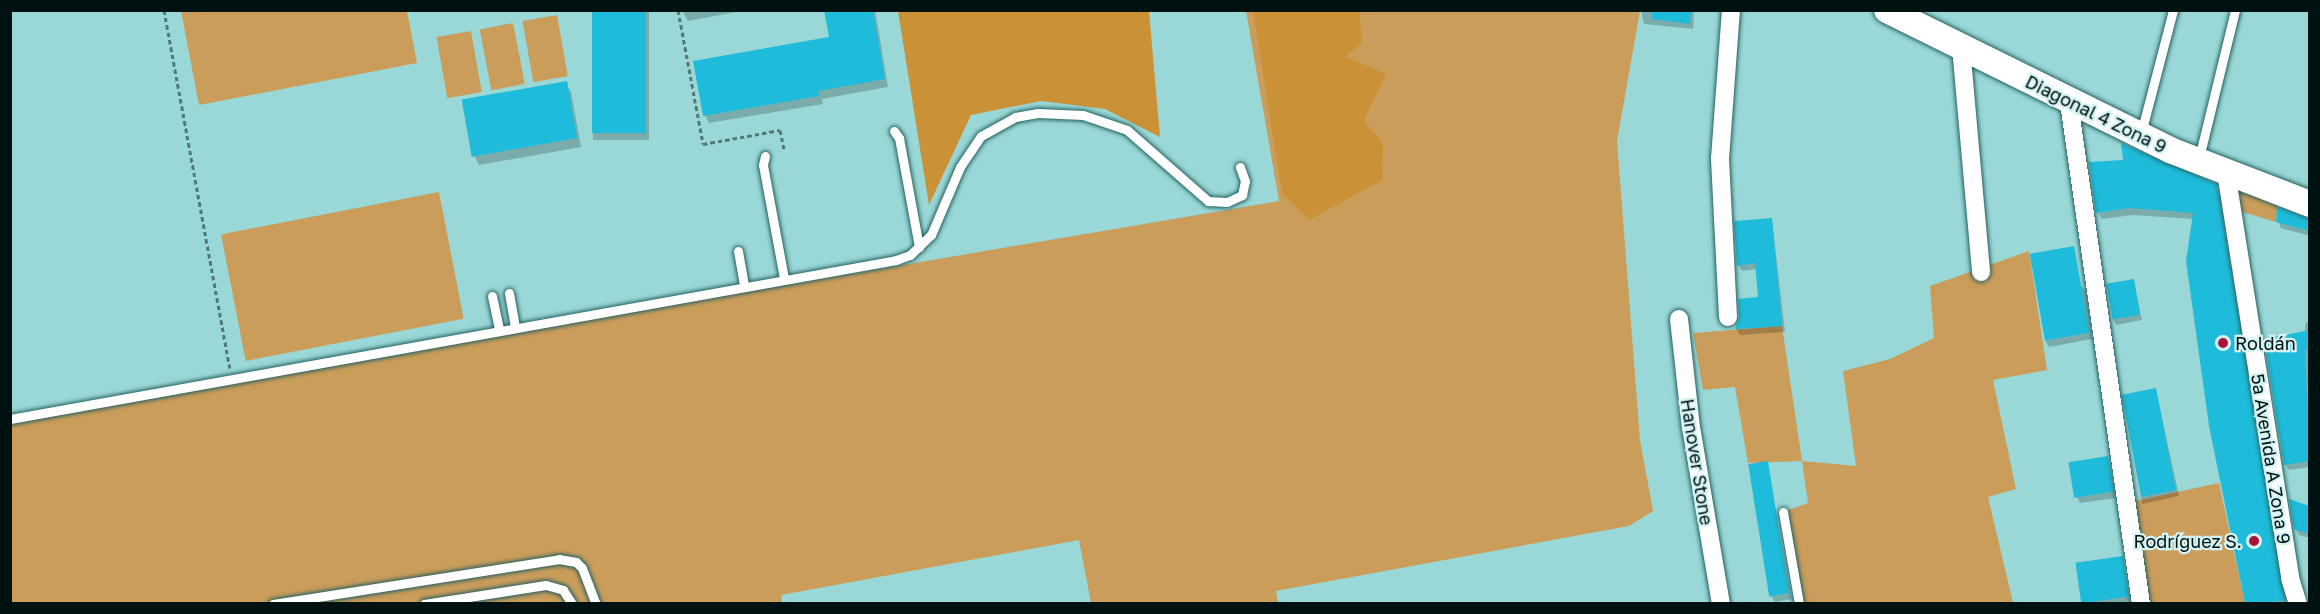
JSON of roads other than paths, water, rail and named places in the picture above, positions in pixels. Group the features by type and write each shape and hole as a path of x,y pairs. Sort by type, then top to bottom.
{"main road":[{"name":"Diagonal 4 Zona 9","path":"1887,10 2069,104 2198,161 2310,204"}],"street":[{"path":"1728,317 1720,159 1731,10"},
{"path":"1961,47 1980,272"},
{"path":"2069,104 2142,603"},
{"name":"5a Avenida A Zona 9","path":"2226,172 2290,579 2298,603"},
{"name":"Hanover Stone","path":"1679,319 1691,427 1721,603"}],"lane":[{"path":"2140,135 2173,10"},
{"path":"2198,161 2235,10"},
{"path":"10,419 744,284 896,260 919,247 931,236 960,167 981,136 1015,117 1038,113 1083,115 1127,130 1208,201 1227,202 1242,195 1245,181 1240,167"},
{"path":"894,130 899,138 919,247"},
{"path":"765,156 763,165 784,278"},
{"path":"738,251 744,284"},
{"path":"509,293 515,326"},
{"path":"492,296 499,329"},
{"path":"1783,512 1799,603"},
{"path":"273,603 568,559 582,568 596,603"},
{"path":"2131,580 2135,603"},
{"path":"424,603 546,585 563,590 572,603"}],"place":[{"name":"Roldán","path":"2223,343"},
{"name":"Rodríguez S.","path":"2254,541"}]}
